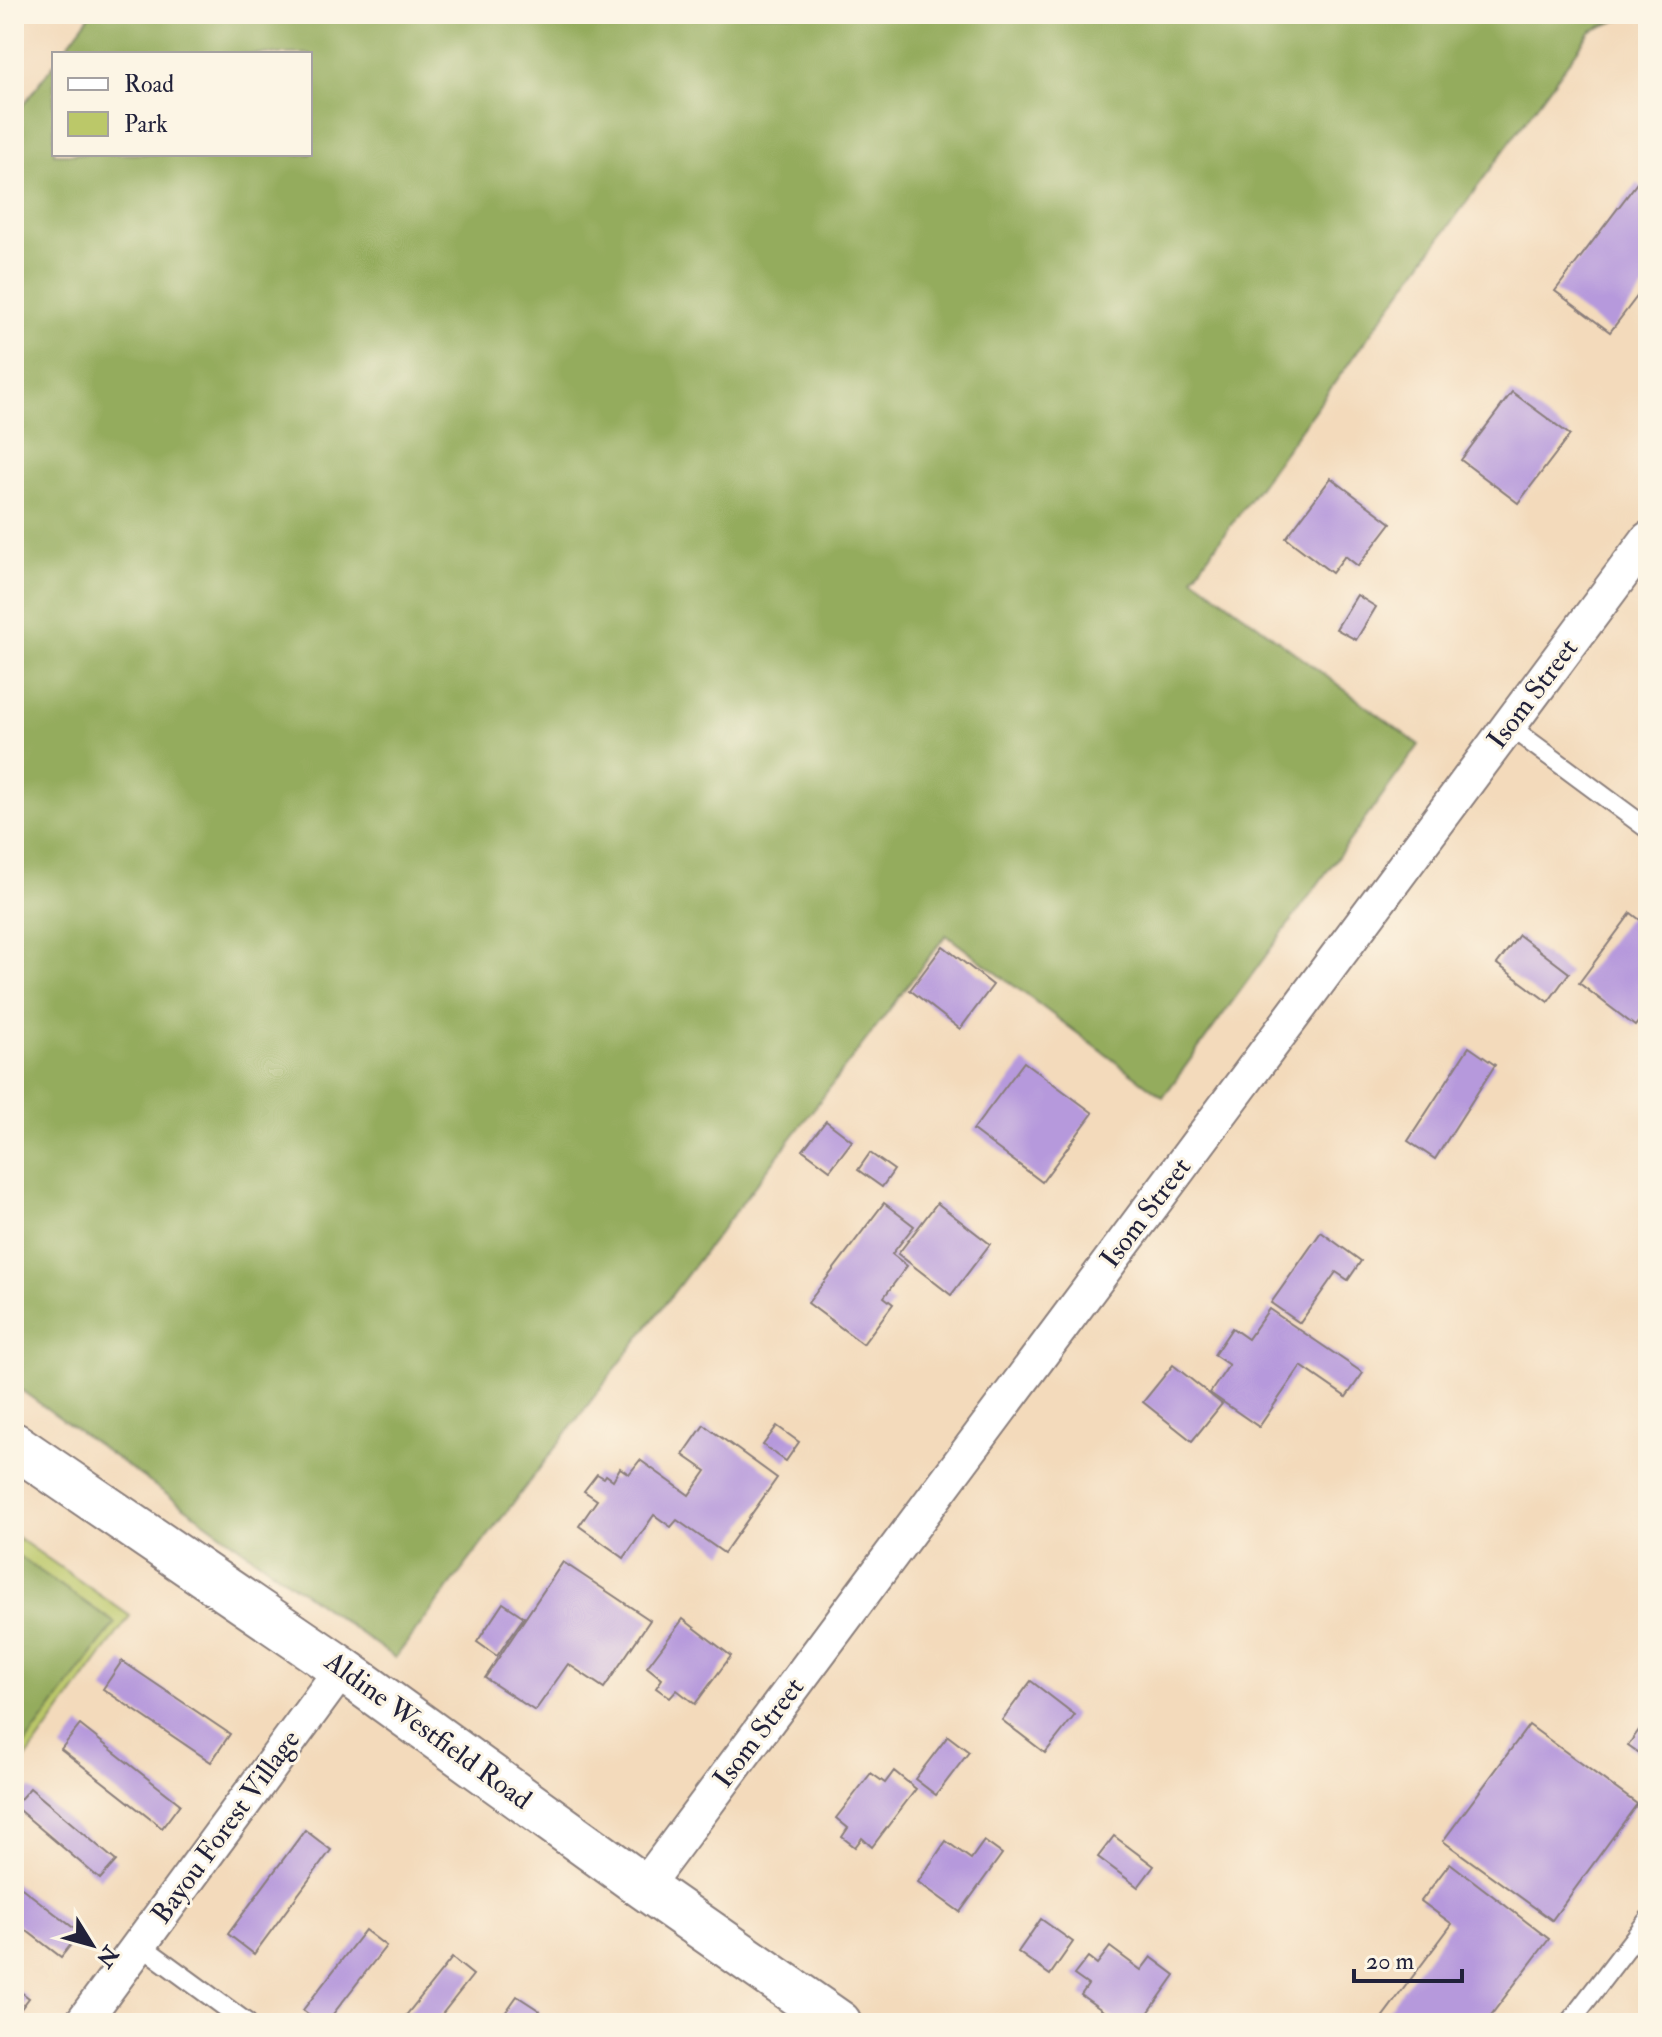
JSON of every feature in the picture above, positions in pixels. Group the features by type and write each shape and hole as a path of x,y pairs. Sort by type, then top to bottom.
{"main road":[{"name":"Aldine Westfield Road","path":"14,1445 342,1669 815,2012"}],"street":[{"name":"Isom Street","path":"644,1887 1648,539"},
{"name":"Bayou Forest Village","path":"82,2023 342,1669"}],"lane":[{"path":"1509,726 1648,829"},
{"path":"1569,2023 1648,1920"},
{"path":"139,1944 247,2023"}],"green space":[{"path":"91,14 1632,14 1591,31 1193,577 1419,745 1163,1097 946,935 395,1658 14,1385 14,117 52,67 52,156 312,156 312,52 62,52"},
{"path":"14,1535 130,1616 14,1775"},
{"path":"14,1553 115,1623 14,1759"}],"building":[{"path":"1637,183 1648,191 1648,282 1610,332 1555,291"},
{"path":"1512,392 1570,435 1518,503 1461,460"},
{"path":"1331,478 1391,523 1358,566 1345,556 1332,573 1286,538"},
{"path":"1357,595 1376,607 1356,640 1336,629"},
{"path":"1631,913 1648,926 1648,1009 1635,1026 1579,983"},
{"path":"1519,935 1569,973 1548,1002 1497,964"},
{"path":"943,946 993,985 960,1029 910,990"},
{"path":"1469,1047 1495,1065 1435,1159 1408,1141"},
{"path":"1024,1062 1093,1113 1042,1182 973,1130"},
{"path":"826,1121 852,1141 830,1170 803,1150"},
{"path":"870,1153 894,1170 882,1187 858,1170"},
{"path":"884,1203 914,1226 892,1254 907,1266 884,1297 893,1304 863,1344 808,1303"},
{"path":"937,1203 990,1244 951,1295 898,1254"},
{"path":"1321,1232 1361,1261 1348,1280 1336,1272 1300,1323 1271,1303"},
{"path":"1269,1309 1363,1373 1346,1397 1301,1366 1259,1427 1210,1393 1229,1365 1214,1355 1232,1328 1248,1339"},
{"path":"1173,1365 1222,1404 1192,1441 1143,1402"},
{"path":"704,1425 777,1478 724,1553 677,1520 671,1527 654,1515 624,1558 579,1526 597,1500 584,1491 597,1474 613,1480 620,1468 629,1474 640,1460 689,1495 706,1471 683,1455"},
{"path":"777,1426 799,1442 786,1461 763,1445"},
{"path":"563,1562 650,1620 604,1688 568,1664 535,1711 485,1678"},
{"path":"503,1603 524,1617 497,1656 477,1642"},
{"path":"683,1619 731,1656 695,1704 677,1690 670,1698 656,1688 662,1679 647,1667"},
{"path":"122,1661 230,1734 211,1762 103,1689"},
{"path":"1031,1681 1075,1715 1045,1753 1002,1720"},
{"path":"1648,1718 1648,1759 1628,1745"},
{"path":"80,1725 180,1804 162,1828 61,1749"},
{"path":"1529,1725 1637,1804 1552,1920 1443,1841"},
{"path":"948,1736 969,1752 936,1795 915,1779"},
{"path":"894,1771 916,1789 872,1847 862,1838 855,1847 842,1837 848,1828 836,1818 871,1773 885,1783"},
{"path":"30,1788 116,1861 100,1879 14,1806"},
{"path":"305,1830 331,1850 254,1954 228,1934"},
{"path":"1114,1836 1154,1866 1138,1887 1098,1857"},
{"path":"946,1841 971,1859 984,1841 1002,1854 960,1912 918,1882"},
{"path":"1450,1863 1549,1939 1485,2023 1378,2023 1452,1924 1421,1901"},
{"path":"14,1882 80,1933 61,1957 14,1921"},
{"path":"1041,1919 1073,1942 1050,1975 1018,1952"},
{"path":"365,1930 386,1946 326,2023 320,2023 303,2010"},
{"path":"1110,1947 1141,1970 1151,1957 1175,1975 1141,2023 1120,2023 1081,1995 1088,1985 1074,1975 1088,1957 1097,1964"},
{"path":"452,1958 473,1975 435,2023 400,2023"},
{"path":"14,1987 29,1998 14,2018"},
{"path":"517,1996 540,2011 531,2023 498,2023"}]}
